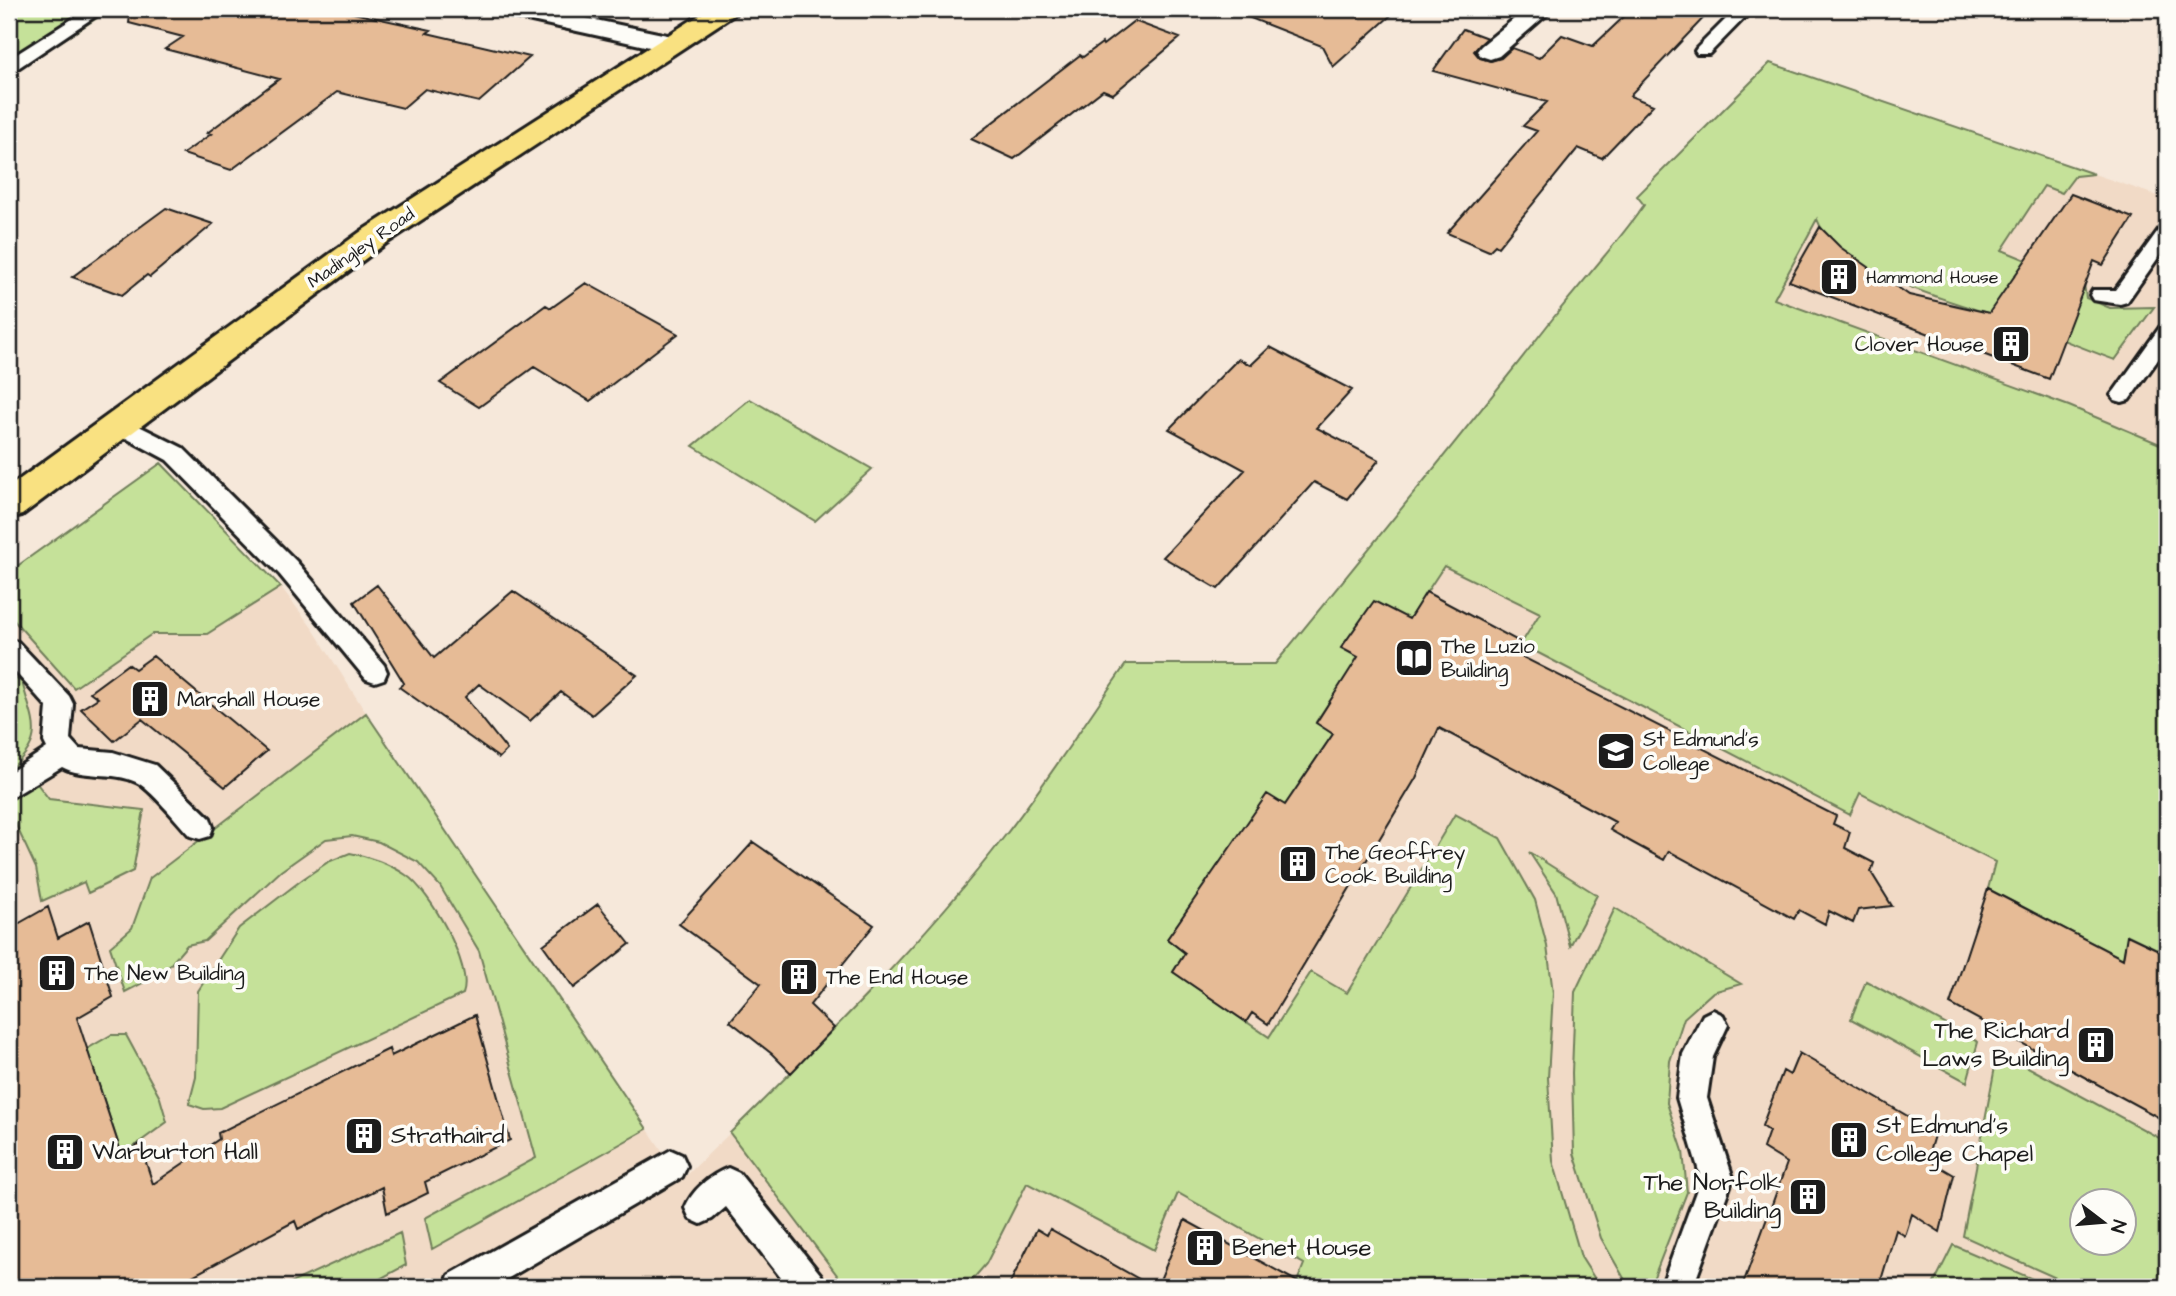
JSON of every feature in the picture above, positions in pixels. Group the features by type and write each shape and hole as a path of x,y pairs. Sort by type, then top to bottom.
{"main road":[{"name":"Madingley Road","path":"9,505 374,237 726,9"}],"street":[{"path":"509,9 672,44"},
{"path":"1490,51 1541,9"}],"lane":[{"path":"9,66 98,9"},
{"path":"1703,51 1745,9"},
{"path":"2100,295 2120,297 2167,232"},
{"path":"2122,395 2167,332"},
{"path":"119,424 176,454 288,568 376,672"},
{"path":"9,649 60,704 57,742 72,760 113,764 146,773 200,827"},
{"path":"9,787 65,751"},
{"path":"1677,1287 1717,1178 1692,1098 1698,1054 1713,1025"},
{"path":"461,1287 671,1166"},
{"path":"701,1208 728,1184 809,1287"}],"shaded area":[{"name":"St Edmund's College","path":"1770,63 2167,199 2167,1287 9,1287 9,572 161,463 281,587 313,629 366,713 682,1180 791,1073 932,923 1004,837 1126,664 1275,664 1453,447 1644,205 1637,196"}],"green space":[{"path":"9,9 111,9 9,75"},
{"name":"St Edmund's College","path":"1770,63 2094,174 2075,176 2062,193 2044,186 2002,250 2084,284 2086,298 2110,308 2154,307 2115,360 1893,280 1845,253 1828,237 1817,219 1774,299 2069,406 2167,447 2167,954 2128,935 2123,959 1988,889 1995,862 1860,793 1850,815 1521,644 1540,613 1444,566 1409,619 1342,648 1376,668 1332,698 1316,722 1333,734 1285,805 1267,795 1167,939 1185,953 1173,972 1269,1037 1311,972 1347,993 1455,814 1500,838 1535,900 1547,946 1553,993 1548,1078 1553,1161 1581,1257 1600,1287 1295,1287 1304,1264 1178,1193 1154,1250 1027,1183 986,1264 966,1287 846,1287 730,1133 872,990 973,876 1036,795 1126,664 1275,664 1623,234 1644,205 1637,196"},
{"path":"750,399 872,469 815,521 693,446"},
{"path":"161,463 281,587 207,634 152,634 74,688 9,615 9,572"},
{"path":"9,675 22,682 34,730 29,749 9,770"},
{"path":"366,713 647,1129 432,1249 425,1218 536,1158 479,951 440,886 418,862 379,842 352,836 326,839 281,871 205,941 187,945 164,972 125,992 110,947 132,928 150,878"},
{"path":"35,781 49,799 144,810 133,871 88,893 84,882 42,901 36,868 9,810 9,801"},
{"path":"1529,852 1597,895 1570,946 1556,893"},
{"path":"350,853 379,861 400,871 416,883 437,912 456,948 465,982 463,994 220,1108 204,1109 189,1104 196,1077 198,991 239,928 328,862"},
{"path":"1615,908 1741,984 1713,992 1684,1018 1670,1061 1667,1103 1683,1151 1687,1192 1650,1287 1629,1287 1601,1238 1574,1153 1572,1073 1575,992"},
{"path":"1866,981 1978,1042 1967,1082 1851,1019"},
{"path":"111,1035 126,1035 160,1098 167,1122 122,1155 87,1049"},
{"path":"1998,1051 2167,1142 2167,1287 2076,1287 1963,1236"},
{"path":"400,1233 406,1265 365,1287 282,1287"},
{"path":"1953,1245 2035,1280 2033,1287 1932,1287"}],"building":[{"path":"131,9 335,9 431,30 427,33 530,57 479,102 425,89 403,108 337,92 231,170 183,154 279,79 165,49 183,37 129,23"},
{"path":"1236,9 1398,9 1333,67 1322,46 1235,12"},
{"path":"1632,9 1712,9 1630,96 1653,105 1602,158 1578,148 1498,247 1495,245 1489,251 1447,233 1537,131 1523,126 1547,102 1433,71 1463,29 1487,38 1474,51 1480,58 1491,61 1501,58 1512,48 1539,58 1562,35 1593,46"},
{"path":"1134,21 1180,38 1113,94 1103,90 1014,159 971,139 1080,55 1083,57 1102,43 1103,45"},
{"path":"2071,194 2133,218 2103,265 2094,261 2049,379 1789,281 1820,227 1840,247 1909,295 1989,313"},
{"path":"166,208 213,224 150,277 147,275 122,295 72,277"},
{"path":"586,283 678,334 590,401 534,367 479,407 440,383 546,305 551,308"},
{"path":"1270,347 1352,390 1317,428 1379,460 1347,499 1314,482 1218,589 1163,557 1245,470 1169,429 1238,359 1251,365"},
{"path":"377,585 434,658 513,591 637,675 592,715 561,692 530,721 479,684 465,697 507,750 499,758 399,687 404,683 354,602"},
{"path":"1426,592 1522,643 1515,653 1836,816 1833,824 1850,832 1845,848 1874,863 1871,872 1892,906 1858,910 1853,923 1829,911 1825,924 1799,910 1794,919 1669,851 1664,860 1610,830 1615,822 1439,728 1416,778 1268,1024 1252,1013 1246,1022 1173,972 1185,953 1167,939 1267,794 1285,805 1333,734 1316,723 1358,657 1341,648 1374,601 1409,619"},
{"path":"153,656 267,751 225,787 142,719 114,741 81,709 98,698 90,692 128,664 135,669"},
{"name":"The End House","path":"753,842 874,925 810,1005 834,1028 791,1073 772,1054 730,1021 761,984 679,924"},
{"name":"The Richard Laws Building","path":"1988,889 2123,959 2127,935 2167,954 2167,1122 1950,1004"},
{"path":"598,904 630,944 574,988 543,945"},
{"path":"48,907 58,938 89,921 113,997 77,1018 122,1155 140,1144 153,1184 219,1139 218,1133 389,1049 391,1056 475,1015 510,1140 425,1182 428,1193 387,1213 382,1187 298,1229 295,1221 172,1287 9,1287 9,929"},
{"name":"St Edmund's College Chapel","path":"1799,1053 1935,1132 1927,1159 1954,1175 1940,1232 1912,1214 1905,1236 1896,1230 1879,1287 1742,1287 1787,1163 1763,1148 1769,1131 1762,1126 1783,1071 1790,1075"},
{"path":"1185,1220 1307,1287 1157,1287"},
{"path":"1037,1229 1047,1235 1050,1229 1153,1287 1008,1287"}],"place":[{"name":"Hammond House","path":"1839,277"},
{"name":"Clover House","path":"2011,344"},
{"name":"The Luzio Building","path":"1414,658"},
{"name":"Marshall House","path":"150,699"},
{"name":"St Edmund's College","path":"1616,751"},
{"name":"The Geoffrey Cook Building","path":"1298,864"},
{"name":"The New Building","path":"57,973"},
{"name":"The End House","path":"799,977"},
{"name":"The Richard Laws Building","path":"2096,1045"},
{"name":"Strathaird","path":"364,1136"},
{"name":"St Edmund's College Chapel","path":"1849,1140"},
{"name":"Warburton Hall","path":"65,1152"},
{"name":"The Norfolk Building","path":"1808,1197"},
{"name":"Benet House","path":"1205,1248"}]}
